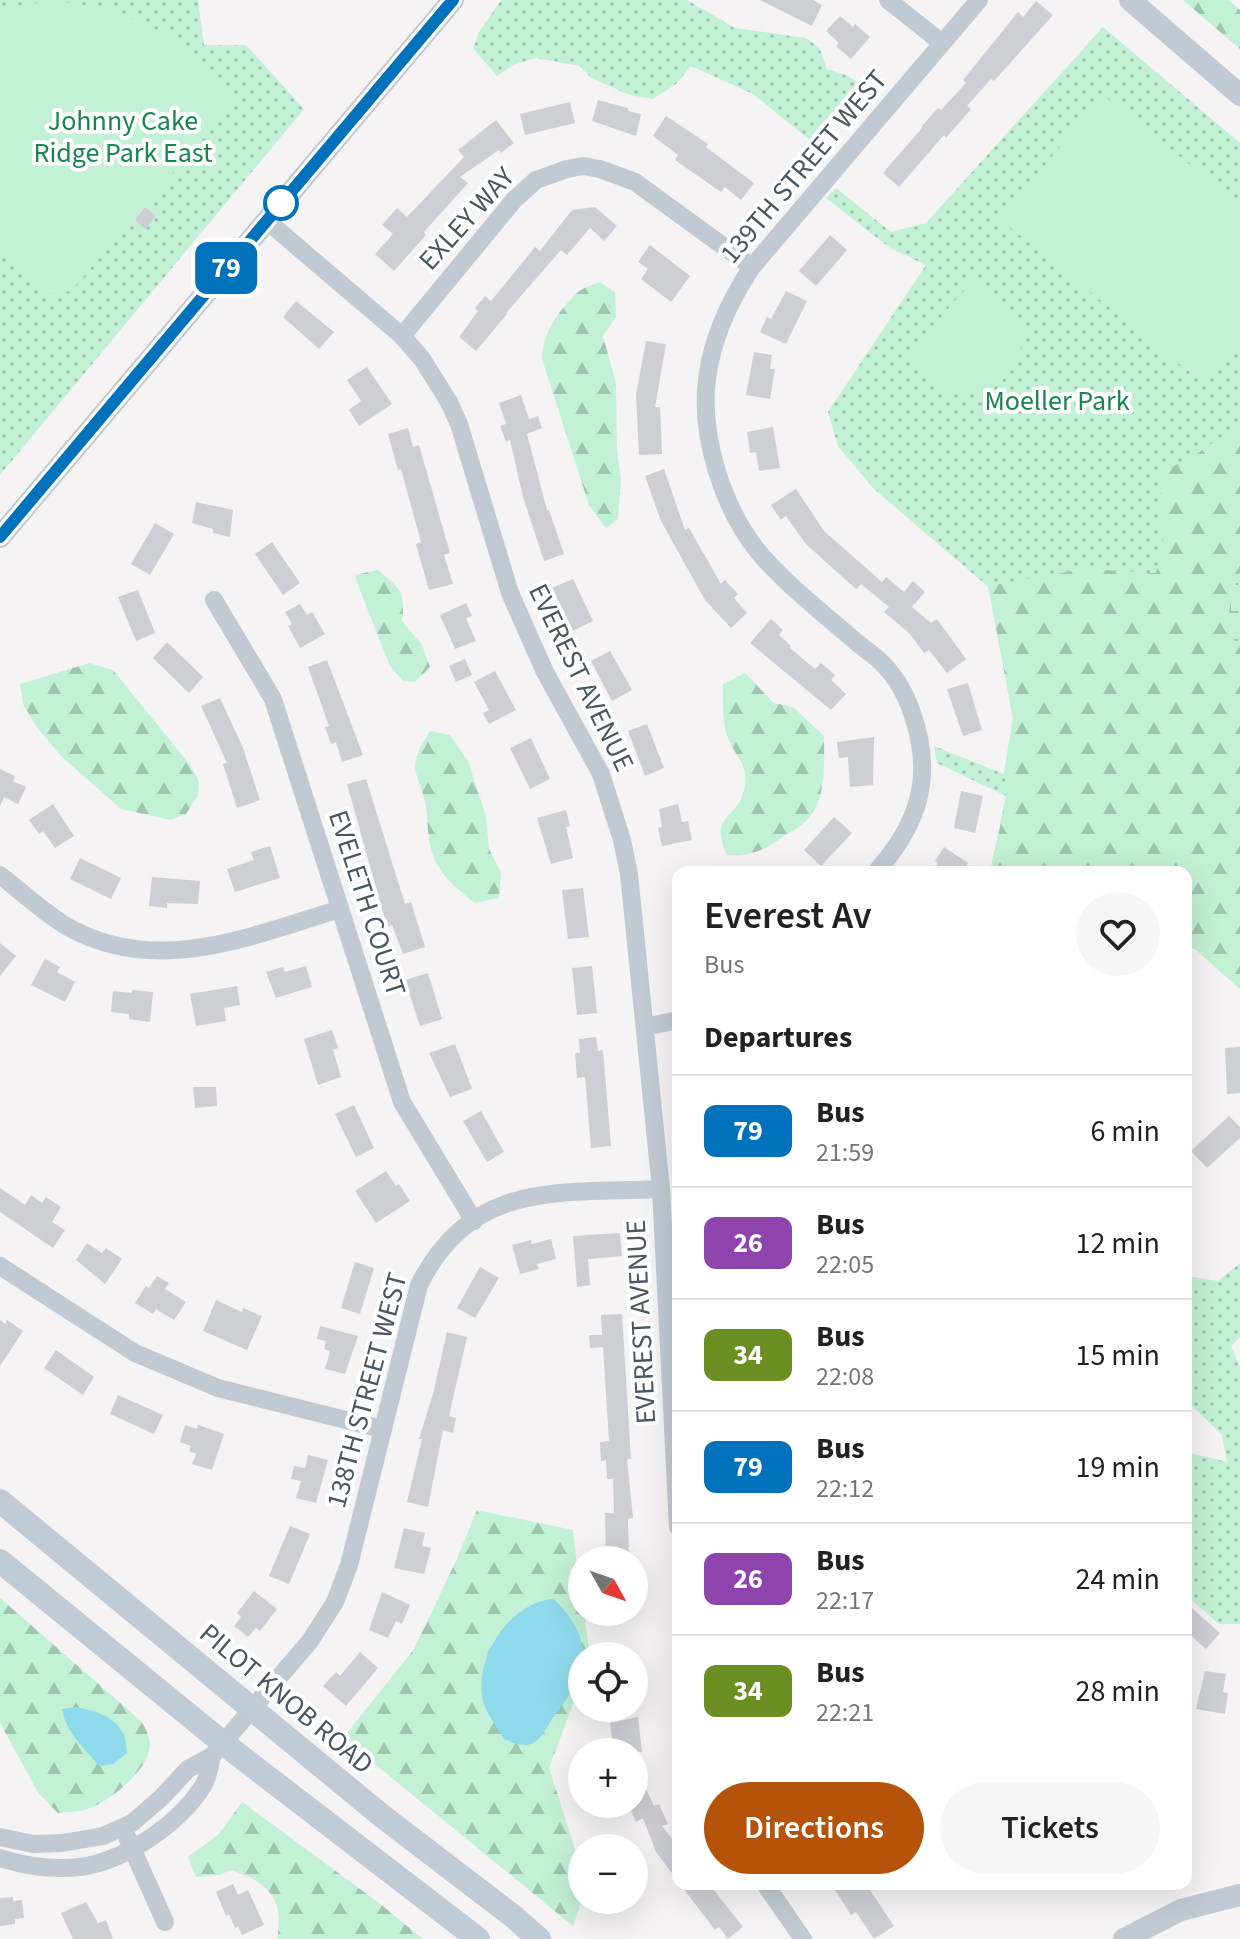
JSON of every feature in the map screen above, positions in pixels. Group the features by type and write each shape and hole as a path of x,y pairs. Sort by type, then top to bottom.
{"main road":[{"name":"PILOT KNOB ROAD","path":"0,1501 382,1816 539,1939"},
{"path":"0,1561 218,1750 478,1939"}],"street":[{"path":"0,537 453,0"},
{"path":"888,0 942,43"},
{"name":"139TH STREET WEST","path":"881,866 903,839 923,781 922,745 909,702 882,663 777,571 751,542 726,499 714,457 707,408 709,367 718,334 741,283 752,267 979,0"},
{"path":"1130,0 1240,95"},
{"name":"EXLEY WAY","path":"402,336 514,200 536,180 567,169 583,166 600,169 635,182 752,267"},
{"name":"EVEREST AVENUE","path":"266,220 402,336 422,359 449,402 459,424 520,619 601,774 622,840 629,874 661,1189 672,1260"},
{"name":"EVELETH COURT","path":"214,600 273,699 402,1102 474,1221"},
{"path":"0,875 68,926 107,943 142,951 213,948 340,909"},
{"path":"645,1027 672,1021"},
{"name":"138TH STREET WEST","path":"218,1750 310,1641 335,1602 349,1565 419,1285 440,1249 474,1221 510,1200 535,1195 661,1189"},
{"path":"0,1266 135,1353 176,1371 218,1388 382,1429"},
{"path":"0,1837 33,1844 103,1836 122,1828 154,1805 188,1769 218,1750"},
{"path":"0,1858 50,1868 82,1867 132,1848 173,1822 205,1784 218,1750"},
{"path":"122,1828 165,1922"},
{"path":"769,1890 803,1939"},
{"path":"1124,1939 1181,1910 1240,1895"}],"green space":[{"name":"Johnny Cake Ridge Park East","path":"0,0 198,0 204,45 246,45 304,109 0,475"},
{"path":"501,0 687,0 735,28 806,38 819,47 827,69 846,75 862,85 815,144 753,94 691,66 676,84 653,99 630,95 591,78 580,66 536,58 513,65 497,76 473,48 479,32"},
{"path":"1183,0 1228,0 1240,10 1240,49"},
{"path":"54,2 119,13 160,31 197,56 235,101 71,291 48,294 0,252 0,11 25,4"},
{"name":"Moeller Park","path":"1103,27 1240,143 1240,989 1192,948 1192,866 991,866 1006,796 937,763 934,746 1004,774 1013,719 992,590 874,489 838,446 828,412 926,265 890,248 826,198 836,188 891,232 926,223"},
{"path":"1102,94 1240,205 1240,338 1203,383 1001,220"},
{"path":"974,279 1017,319 1023,340 1017,359 1000,383 982,392 955,393 934,383 910,353"},
{"path":"600,282 615,292 616,317 603,336 616,384 617,450 621,480 618,519 606,528 589,505 542,359 548,332 558,315 579,291"},
{"path":"1240,424 1240,989 1192,948 1192,866 991,866 1007,796 1004,772 1013,719 988,586 1084,569 1156,573 1163,543 1159,474 1198,453"},
{"path":"378,570 400,591 402,621 422,645 430,667 415,682 403,681 390,666 358,585 355,575"},
{"path":"1240,572 1240,648 1234,640 1229,621 1231,600"},
{"path":"89,663 113,670 191,766 199,782 198,795 186,814 171,820 121,809 61,756 36,726 23,704 20,684"},
{"path":"745,673 774,703 793,707 824,736 823,781 818,803 800,826 761,850 727,855 722,842 722,825 743,794 745,775 725,729 723,684"},
{"path":"430,731 450,735 468,761 486,816 489,849 501,873 499,898 475,903 451,883 435,860 423,793 415,769 417,755"},
{"path":"1240,1263 1240,1337 1231,1346 1240,1367 1240,1624 1219,1624 1192,1600 1192,1453 1227,1462 1222,1435 1192,1406 1192,1277 1218,1281"},
{"path":"477,1510 573,1530 575,1546 568,1546 568,1626 586,1626 588,1642 568,1642 568,1717 549,1768 570,1834 568,1914 577,1914 573,1926 343,1738 414,1649"},
{"path":"0,1598 141,1721 147,1732 150,1747 140,1768 116,1793 98,1804 83,1810 58,1813 39,1794 0,1723"},
{"path":"242,1802 423,1939 277,1939 276,1903 264,1887 231,1870 219,1875 196,1877 188,1857 219,1834"}],"water":[{"path":"553,1599 568,1614 568,1626 575,1626 581,1642 568,1642 568,1697 536,1742 524,1745 504,1739 483,1701 481,1685 489,1651 498,1635 523,1610"},
{"path":"76,1707 96,1712 115,1722 124,1735 127,1753 113,1764 99,1766 67,1725 62,1709"}],"building":[{"path":"760,0 813,0 822,5 812,26"},
{"path":"1036,1 1053,15 994,81 991,79 967,106 971,109 899,187 883,173 938,108 941,110 966,83 963,80 1018,12 1023,17"},
{"path":"840,16 870,37 851,59 836,46 839,43 826,31"},
{"path":"598,100 641,114 636,136 592,121"},
{"path":"570,102 575,123 525,135 520,114"},
{"path":"666,116 708,144 706,147 754,183 741,200 725,187 721,192 675,160 678,155 653,136"},
{"path":"496,120 514,143 460,177 468,183 394,271 375,254 393,234 382,225 397,208 407,217 464,157 458,150"},
{"path":"145,207 156,216 145,229 135,220"},
{"path":"595,207 617,226 604,241 590,228 567,255 561,250 476,351 459,337 485,296 491,301 535,247 540,251 572,210"},
{"path":"830,235 847,250 816,286 799,271"},
{"path":"650,245 690,276 671,302 641,279 648,269 638,262"},
{"path":"786,291 807,301 786,344 760,332"},
{"path":"296,301 334,332 319,349 283,317"},
{"path":"646,341 666,344 655,407 660,407 662,454 639,455 636,395"},
{"path":"754,352 772,355 770,369 775,369 770,399 746,395"},
{"path":"367,367 392,404 359,426 349,410 361,401 347,380"},
{"path":"521,395 529,419 538,416 542,428 527,434 547,510 564,554 544,561 523,497 510,440 506,442 500,426 506,424 499,403"},
{"path":"773,427 780,468 759,471 756,452 750,453 747,432"},
{"path":"408,428 413,447 419,445 450,553 444,555 453,584 429,590 416,544 421,542 388,434"},
{"path":"664,469 685,530 689,528 721,584 725,580 738,594 734,598 747,613 731,628 705,600 661,521 645,476"},
{"path":"796,489 824,531 882,582 886,577 904,592 913,581 925,592 912,607 931,623 937,619 966,659 947,673 929,650 924,653 910,634 884,612 889,607 861,584 856,589 805,543 786,516 781,520 771,505"},
{"path":"196,502 233,510 230,537 192,523"},
{"path":"155,523 174,534 150,575 131,564"},
{"path":"272,542 300,583 283,595 255,554"},
{"path":"573,579 593,621 572,631 552,588"},
{"path":"138,590 155,633 136,641 118,597"},
{"path":"466,603 472,616 466,618 476,641 455,649 440,615"},
{"path":"300,604 307,615 312,612 325,634 300,648 288,626 292,624 285,612"},
{"path":"771,619 783,630 779,635 790,648 815,669 821,663 835,675 831,680 846,694 831,710 750,643"},
{"path":"167,642 203,677 189,693 153,658"},
{"path":"610,651 632,690 612,701 591,661"},
{"path":"465,659 472,675 456,682 449,666"},
{"path":"327,660 363,755 342,762 336,742 331,744 325,727 329,726 308,667"},
{"path":"495,671 516,710 489,724 483,713 489,710 474,682"},
{"path":"968,683 982,730 963,736 947,689"},
{"path":"220,698 243,748 260,800 237,808 223,764 227,763 201,706"},
{"path":"647,724 664,768 645,776 628,731"},
{"path":"874,737 873,785 850,787 848,757 839,758 837,742"},
{"path":"531,738 550,779 530,789 510,748"},
{"path":"0,769 15,776 13,781 26,787 18,804 4,797 0,806"},
{"path":"366,779 405,904 411,902 425,947 403,954 392,925 387,927 347,784"},
{"path":"961,791 983,796 975,833 954,828"},
{"path":"53,804 74,836 55,848 43,831 39,834 29,820"},
{"path":"678,804 682,822 688,821 692,840 662,846 658,828 662,827 659,809"},
{"path":"566,810 570,826 566,827 573,858 551,864 537,818"},
{"path":"834,817 852,833 821,866 804,850"},
{"path":"270,846 280,878 235,892 227,869 254,860 251,852"},
{"path":"944,847 968,863 966,866 936,866 935,861"},
{"path":"80,858 121,878 111,899 70,879"},
{"path":"152,877 200,881 198,904 167,903 167,908 149,906"},
{"path":"583,888 589,937 568,939 562,890"},
{"path":"0,943 16,956 0,976"},
{"path":"45,959 60,967 57,972 75,982 65,1002 31,985"},
{"path":"306,966 312,987 276,998 266,972 283,967 285,972"},
{"path":"592,966 597,1013 577,1015 572,968"},
{"path":"428,973 442,1019 420,1026 405,980"},
{"path":"237,986 240,1005 224,1008 226,1021 196,1026 190,994"},
{"path":"132,990 153,992 150,1022 129,1019 129,1014 111,1012 113,991 132,993"},
{"path":"332,1030 338,1048 333,1050 341,1077 318,1085 304,1039"},
{"path":"596,1037 598,1051 603,1050 611,1146 591,1148 585,1077 577,1078 575,1053 580,1053 579,1039"},
{"path":"455,1044 472,1089 450,1097 429,1053"},
{"path":"1240,1047 1240,1093 1227,1094 1225,1048"},
{"path":"193,1087 216,1087 217,1106 195,1108"},
{"path":"354,1105 374,1148 356,1157 335,1114"},
{"path":"481,1111 504,1152 487,1162 463,1121"},
{"path":"1229,1116 1240,1127 1240,1138 1207,1168 1192,1150"},
{"path":"386,1171 410,1201 376,1223 355,1191"},
{"path":"0,1188 25,1205 31,1195 42,1203 46,1197 61,1207 52,1222 65,1230 53,1248 0,1212"},
{"path":"620,1233 622,1256 588,1259 590,1285 577,1287 573,1236"},
{"path":"551,1239 556,1259 537,1264 539,1269 520,1274 512,1245"},
{"path":"87,1243 102,1253 106,1248 122,1259 105,1284 76,1260"},
{"path":"355,1262 374,1268 360,1314 341,1308"},
{"path":"480,1267 499,1278 475,1318 457,1308"},
{"path":"157,1276 169,1283 165,1289 186,1302 174,1320 156,1309 153,1314 135,1303"},
{"path":"216,1300 242,1312 243,1308 262,1316 247,1350 203,1331"},
{"path":"622,1314 631,1459 627,1459 633,1518 628,1519 629,1546 606,1546 605,1513 614,1513 613,1479 607,1479 606,1460 601,1461 600,1442 609,1441 603,1347 590,1348 589,1335 602,1335 601,1315"},
{"path":"0,1320 5,1324 7,1320 23,1331 0,1366"},
{"path":"320,1326 358,1336 345,1374 325,1369 330,1351 324,1349 326,1341 317,1339"},
{"path":"447,1332 467,1337 449,1416 456,1418 453,1433 443,1430 428,1507 407,1502 422,1439 419,1439"},
{"path":"56,1350 94,1377 83,1395 44,1368"},
{"path":"118,1395 163,1415 154,1434 110,1414"},
{"path":"185,1425 197,1429 198,1425 224,1434 212,1470 192,1464 196,1454 189,1451 191,1446 180,1442"},
{"path":"308,1455 328,1460 316,1503 296,1498 301,1481 291,1479 294,1466 305,1468"},
{"path":"290,1526 310,1534 289,1584 269,1576"},
{"path":"404,1528 425,1533 422,1546 431,1548 424,1574 394,1568"},
{"path":"254,1591 277,1609 260,1631 256,1628 248,1637 234,1626 241,1617 237,1613"},
{"path":"382,1592 410,1605 402,1624 396,1621 388,1638 369,1630"},
{"path":"1192,1608 1220,1633 1206,1649 1192,1636"},
{"path":"360,1652 378,1668 346,1706 323,1686 336,1672 340,1676"},
{"path":"1205,1671 1226,1674 1223,1692 1228,1693 1225,1714 1196,1709"},
{"path":"639,1722 640,1738 612,1738 610,1723"},
{"path":"648,1793 654,1806 659,1804 668,1824 662,1826 672,1838 672,1873 656,1852 643,1818 648,1818"},
{"path":"233,1884 238,1895 248,1890 264,1925 242,1935 229,1914 226,1916 216,1892"},
{"path":"685,1890 714,1890 743,1927 728,1939 719,1927 715,1930"},
{"path":"835,1890 870,1890 894,1926 874,1939 856,1912 851,1915"},
{"path":"13,1897 13,1901 22,1900 24,1918 15,1919 15,1924 0,1926 0,1898"},
{"path":"86,1902 98,1923 106,1920 113,1939 73,1939 61,1913"}],"bus line":[{"name":"79","path":"0,537 453,0"}]}
